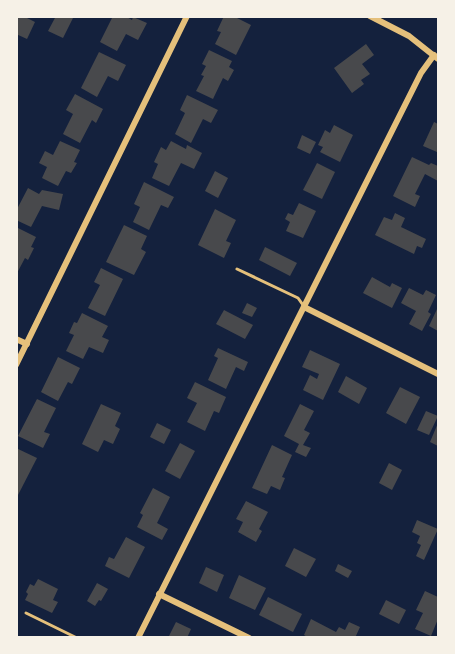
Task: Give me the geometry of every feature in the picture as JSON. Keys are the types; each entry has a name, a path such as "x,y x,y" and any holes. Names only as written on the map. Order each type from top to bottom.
{"street":[{"path":"16,365 187,16"},
{"path":"138,638 421,73 436,57 409,36 370,16"},
{"path":"304,307 438,374"},
{"path":"16,339 27,344"},
{"path":"159,594 249,638"}],"lane":[{"path":"237,269 297,298 304,307"},
{"path":"26,613 77,638"}],"building":[{"path":"16,16 23,16 35,22 27,39 16,34"},
{"path":"56,16 74,16 63,38 48,31"},
{"path":"113,16 125,16 132,20 133,17 147,23 138,40 126,34 117,51 100,42"},
{"path":"224,16 233,16 251,25 236,55 215,44 221,32 217,31"},
{"path":"366,44 374,55 362,64 370,74 361,80 364,84 352,93 334,68"},
{"path":"209,50 232,61 229,67 234,70 228,81 223,78 213,99 196,91 204,76 201,75 206,66 202,64"},
{"path":"99,52 126,65 118,81 108,76 97,97 81,88"},
{"path":"75,94 103,109 96,123 92,120 80,143 63,134 73,114 66,110"},
{"path":"187,95 218,110 211,123 203,119 191,143 175,134 185,113 180,110"},
{"path":"434,122 438,124 437,152 423,146"},
{"path":"334,125 353,135 340,162 320,152 323,147 318,145 325,130 330,133"},
{"path":"302,135 316,142 310,154 297,148"},
{"path":"60,141 80,150 74,162 77,163 71,173 66,171 58,186 42,178 47,167 39,163 45,151 53,155"},
{"path":"171,141 186,149 187,145 202,153 194,169 181,163 169,186 152,178 158,164 154,162 161,147 166,150"},
{"path":"412,157 429,165 431,163 438,166 438,181 425,174 415,194 420,196 415,207 393,196"},
{"path":"317,163 335,172 322,199 303,190"},
{"path":"215,171 228,178 218,198 205,191"},
{"path":"144,182 174,197 168,208 161,205 149,230 133,222 140,207 134,204"},
{"path":"28,188 39,194 42,190 63,194 59,210 42,206 31,227 16,220 16,211"},
{"path":"299,203 316,211 303,238 286,231 290,222 285,219 288,213 293,215"},
{"path":"215,209 236,220 226,241 231,243 224,258 198,245"},
{"path":"395,213 405,218 401,227 426,239 422,248 417,246 414,254 375,235 384,217 392,220"},
{"path":"124,225 147,236 141,249 146,252 134,275 106,262"},
{"path":"16,227 36,237 28,260 25,258 16,275"},
{"path":"265,247 297,263 290,276 259,260"},
{"path":"101,268 123,279 105,316 88,308 100,285 94,282"},
{"path":"372,277 390,287 392,283 402,288 392,308 363,293"},
{"path":"409,288 423,295 426,290 436,295 428,312 431,314 422,331 409,324 416,311 401,303"},
{"path":"247,303 257,308 252,317 242,313"},
{"path":"438,307 438,331 429,326"},
{"path":"224,310 253,325 245,339 216,324"},
{"path":"82,313 108,326 102,337 109,340 103,353 89,347 83,359 66,351 74,335 69,333 74,322 77,323"},
{"path":"218,348 248,362 244,371 236,367 226,389 208,380 218,358 214,356"},
{"path":"310,350 340,364 323,400 303,390 310,375 317,379 319,374 302,367"},
{"path":"58,357 80,368 72,384 68,382 58,401 41,392"},
{"path":"346,376 367,388 359,404 338,392"},
{"path":"195,382 226,397 219,413 214,411 205,431 187,422 197,403 187,398"},
{"path":"400,387 420,397 406,424 386,413"},
{"path":"37,399 56,408 44,432 50,434 43,448 18,436"},
{"path":"101,404 121,413 115,426 120,429 113,444 104,440 98,452 82,444"},
{"path":"300,404 314,411 304,430 310,433 303,445 311,448 306,457 295,452 299,444 284,436"},
{"path":"426,411 438,416 429,435 417,430"},
{"path":"157,423 171,430 164,444 150,437"},
{"path":"438,423 438,446 430,442"},
{"path":"180,443 195,451 180,479 165,471"},
{"path":"272,445 292,455 282,477 285,478 280,490 271,486 267,494 252,488"},
{"path":"16,448 37,458 18,495 16,495"},
{"path":"389,463 402,470 392,490 379,483"},
{"path":"153,488 170,497 157,523 168,529 162,540 137,527 143,515 140,513"},
{"path":"246,501 268,512 259,529 262,531 256,542 238,532 243,522 236,519"},
{"path":"417,520 438,529 424,560 416,556 421,545 417,543 420,536 412,532"},
{"path":"126,537 145,547 129,578 105,566 109,557 114,559"},
{"path":"294,548 316,559 306,577 285,566"},
{"path":"338,564 352,571 348,578 335,571"},
{"path":"206,567 224,575 217,592 199,583"},
{"path":"239,575 266,588 255,610 229,598"},
{"path":"38,579 58,589 53,600 58,602 52,613 25,600 30,584 34,586"},
{"path":"97,583 108,589 95,606 87,601"},
{"path":"425,591 438,597 438,619 431,636 415,629 423,613 416,610"},
{"path":"268,597 302,614 293,632 259,615"},
{"path":"386,600 406,610 399,624 379,614"},
{"path":"311,619 336,632 339,627 345,630 349,622 360,627 355,638 309,638 304,635"},
{"path":"176,622 191,629 187,638 168,638"}]}
